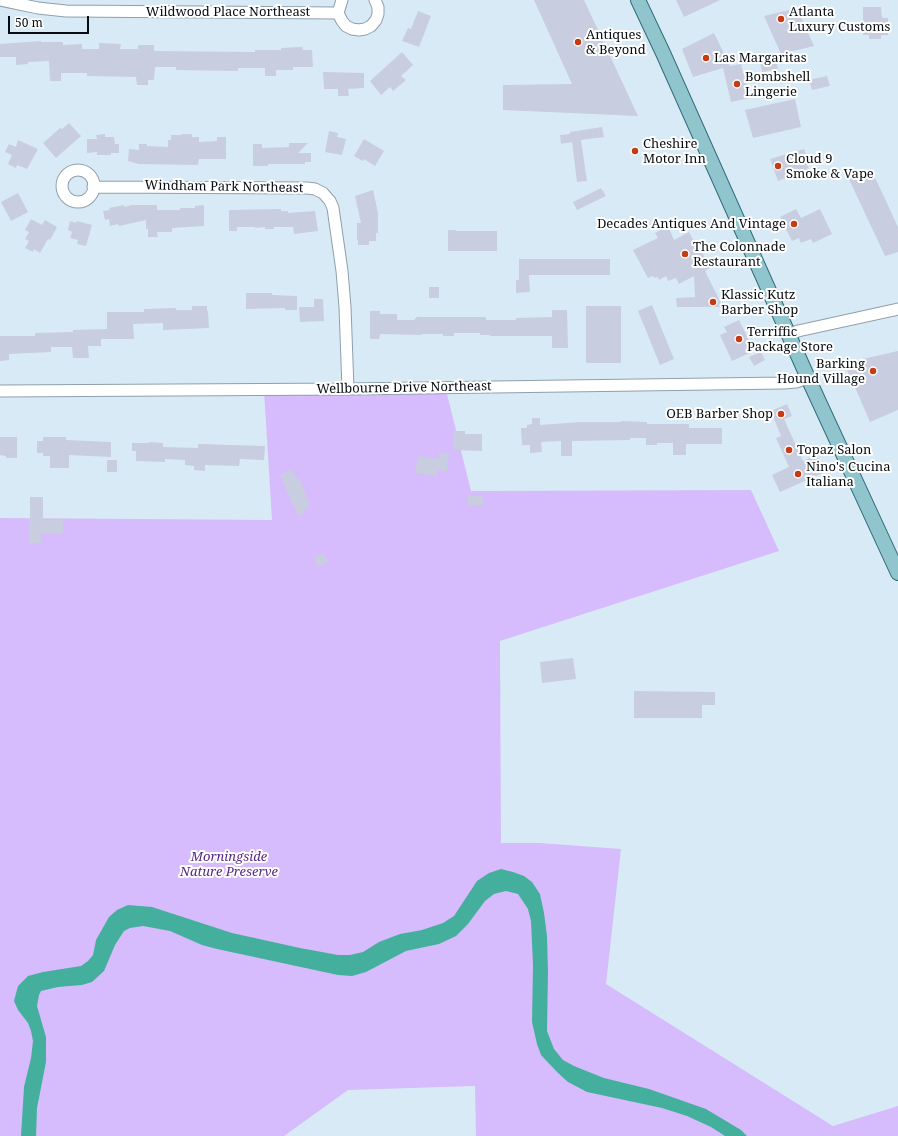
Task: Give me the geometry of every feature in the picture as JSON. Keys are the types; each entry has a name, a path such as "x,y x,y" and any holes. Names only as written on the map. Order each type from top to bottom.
{"main road":[{"path":"638,0 788,334 898,573"}],"street":[{"name":"Wildwood Place Northeast","path":"0,0 38,8 66,11 338,12"},
{"path":"342,0 338,12 346,26 359,30 371,26 376,20 378,7 375,0"},
{"name":"Windham Park Northeast","path":"93,187 308,188 315,189 323,193 330,201 333,208 342,271 348,389"},
{"path":"788,334 898,309"},
{"name":"Wellbourne Drive Northeast","path":"0,391 348,389 784,383 796,382 808,378"}],"green space":[{"name":"Morningside Nature Preserve","path":"446,390 471,491 751,490 779,551 500,641 501,843 540,843 621,849 606,984 833,1126 898,1106 898,1136 476,1136 475,1086 348,1090 284,1136 0,1136 0,518 272,520 264,391"}],"shaded area":[{"path":"501,869 524,876 532,882 540,894 547,936 547,1031 554,1049 563,1060 604,1078 649,1089 706,1109 741,1130 747,1136 725,1136 711,1127 687,1116 662,1108 587,1092 568,1082 558,1073 541,1055 532,1022 533,965 531,921 528,909 518,894 506,891 494,894 485,901 468,924 456,936 439,944 406,951 366,972 352,976 338,975 217,949 202,945 170,931 143,926 130,928 124,931 115,945 104,971 92,982 82,985 58,987 41,991 37,1006 46,1037 46,1062 37,1108 36,1136 21,1136 24,1087 31,1058 33,1041 28,1023 18,1010 14,1001 18,986 28,976 81,966 88,961 93,955 96,940 109,917 117,910 128,905 152,907 232,933 300,948 338,955 350,955 363,952 379,942 400,934 422,930 443,923 454,916 477,881 489,873"}],"building":[{"name":"Antiques & Beyond","path":"534,0 584,0 638,116 503,110 503,85 572,84"},
{"path":"676,0 720,0 684,17"},
{"path":"863,7 881,7 882,18 888,18 888,35 881,35 881,39 869,39 869,35 863,35"},
{"path":"797,8 814,46 781,54 764,16"},
{"path":"418,11 431,16 419,47 402,41 408,28 411,29"},
{"name":"Las Margaritas","path":"714,33 730,66 741,64 750,98 731,102 723,68 693,77 682,49"},
{"path":"41,41 63,42 63,45 82,44 82,49 99,49 99,43 121,44 120,49 138,49 138,45 154,45 154,51 255,52 255,50 281,50 281,48 302,47 303,50 312,50 313,67 293,67 293,70 276,70 276,76 265,76 265,68 238,68 238,71 176,70 176,67 155,67 154,80 148,80 148,85 137,85 136,77 87,76 87,73 61,73 61,81 50,81 49,61 28,62 28,64 16,65 16,57 0,57 0,44"},
{"path":"402,52 413,65 401,76 406,80 393,91 390,87 381,95 370,81"},
{"path":"776,58 778,69 762,72 760,61"},
{"path":"323,72 364,73 364,88 348,89 349,96 338,96 338,89 324,89"},
{"path":"827,76 830,86 812,90 809,80"},
{"path":"795,99 801,127 753,138 745,110"},
{"path":"69,123 81,136 56,158 43,143 60,128 62,129"},
{"path":"602,127 604,137 581,140 587,181 577,182 572,142 561,144 560,135"},
{"path":"329,131 338,133 337,137 346,139 342,155 325,152"},
{"path":"105,134 105,137 114,137 115,144 119,144 119,153 111,153 111,155 97,155 97,152 87,153 87,139 97,139 96,135"},
{"path":"192,134 192,137 199,137 199,142 217,141 217,137 226,137 226,159 199,159 198,165 139,164 128,161 129,149 139,150 139,144 168,147 168,140 171,140 171,135"},
{"path":"364,139 384,151 375,166 364,159 363,161 354,156"},
{"path":"18,140 38,149 27,169 17,165 16,168 8,164 12,155 5,152 9,144 16,147"},
{"path":"289,143 308,143 298,153 311,153 311,162 305,162 305,164 268,164 268,166 253,166 253,144 262,144 262,148 289,147"},
{"path":"804,149 807,157 804,158 809,169 778,181 770,159"},
{"path":"871,169 898,227 898,252 885,256 848,177"},
{"path":"601,188 606,196 577,210 573,202"},
{"path":"373,190 378,213 378,233 376,233 376,241 369,241 369,245 358,245 357,223 361,223 355,196"},
{"path":"18,193 28,212 11,221 1,202"},
{"path":"124,205 124,207 132,205 157,205 157,210 180,210 180,208 195,208 195,206 204,205 204,226 172,228 172,232 157,232 158,237 148,237 146,220 119,226 118,224 110,226 109,219 105,220 103,211 110,210 109,208"},
{"path":"281,209 281,211 288,211 288,213 315,211 318,231 294,234 293,227 274,227 274,229 265,229 265,227 237,227 237,231 229,231 229,210"},
{"path":"796,209 801,218 820,209 832,234 813,243 811,239 801,243 799,238 792,241 780,217"},
{"path":"31,219 42,225 45,220 57,227 50,240 48,239 40,253 34,249 33,252 25,248 29,241 25,239 29,232 25,230"},
{"path":"70,221 76,223 77,221 92,225 86,246 77,244 78,240 70,238 72,232 68,230"},
{"path":"668,226 674,240 689,232 699,251 701,250 710,268 705,271 723,307 677,307 676,298 695,297 694,276 679,284 676,278 668,281 666,276 659,280 658,277 655,278 653,276 648,278 633,250 658,238 655,233"},
{"path":"448,230 497,231 497,251 448,251"},
{"path":"519,259 610,259 610,275 529,275 530,292 516,293 516,280 519,280"},
{"path":"429,287 439,287 439,298 429,298"},
{"path":"246,293 272,293 272,295 297,296 297,310 285,310 285,308 246,309"},
{"path":"314,299 323,299 324,321 300,322 299,307 314,307"},
{"path":"652,305 674,359 660,365 638,311"},
{"path":"192,306 207,306 209,328 163,330 163,323 133,324 134,339 101,339 101,346 88,346 89,358 73,358 72,347 51,347 51,352 9,354 9,360 0,361 0,336 35,336 35,333 107,329 107,312 144,312 144,309 176,308 176,310 192,310"},
{"path":"586,306 621,306 621,363 586,363"},
{"path":"552,310 567,310 568,348 552,348 552,336 490,336 480,335 480,333 454,333 454,336 443,336 443,334 380,334 379,339 370,339 370,311 380,311 380,314 397,314 397,320 414,320 417,317 486,317 486,320 516,320 516,318 552,317"},
{"path":"739,320 754,351 732,361 720,335 727,332 724,327"},
{"path":"898,351 898,410 870,422 854,385 852,385 845,363"},
{"path":"761,352 765,360 754,366 749,357"},
{"path":"787,404 792,416 784,419 803,461 817,455 825,472 780,492 772,475 789,467 776,438 781,436 771,411"},
{"path":"532,418 540,418 540,425 621,421 647,422 647,424 689,424 689,428 722,428 722,444 686,444 686,455 673,455 673,443 646,445 646,438 630,438 630,440 572,441 572,456 561,456 561,441 541,442 542,452 530,453 530,445 522,445 521,428 527,428 527,425 532,424"},
{"path":"453,431 465,431 465,434 482,434 482,451 453,450"},
{"path":"0,437 17,437 17,458 6,458 6,456 0,455"},
{"path":"43,437 66,437 66,440 111,442 111,457 69,455 69,468 50,468 50,456 43,456 43,453 37,453 37,441 43,441"},
{"path":"132,443 163,443 163,447 198,448 198,444 265,446 264,460 240,459 239,466 205,465 205,471 194,470 194,466 185,465 185,460 165,459 165,462 136,461 136,451 132,451"},
{"path":"439,452 449,454 447,471 438,470 437,476 415,473 418,456 438,459"},
{"path":"107,460 117,460 117,472 107,472"},
{"path":"292,469 296,479 299,477 310,506 304,509 306,512 298,516 280,475"},
{"path":"482,495 483,505 468,506 468,496"},
{"path":"30,497 43,497 43,520 63,520 63,533 41,533 41,543 29,543"},
{"path":"323,553 328,562 318,567 314,558"},
{"path":"573,658 576,679 542,683 540,662"},
{"path":"634,691 715,692 715,705 702,705 702,718 634,718"}],"place":[{"name":"Atlanta Luxury Customs","path":"781,19"},
{"name":"Antiques & Beyond","path":"578,42"},
{"name":"Las Margaritas","path":"706,58"},
{"name":"Bombshell Lingerie","path":"737,84"},
{"name":"Cheshire Motor Inn","path":"635,151"},
{"name":"Cloud 9 Smoke & Vape","path":"778,166"},
{"name":"Decades Antiques And Vintage","path":"794,224"},
{"name":"The Colonnade Restaurant","path":"685,254"},
{"name":"Klassic Kutz Barber Shop","path":"713,302"},
{"name":"Terriffic Package Store","path":"739,339"},
{"name":"Barking Hound Village","path":"873,371"},
{"name":"OEB Barber Shop","path":"781,414"},
{"name":"Topaz Salon","path":"789,450"},
{"name":"Nino's Cucina Italiana","path":"798,474"}]}
